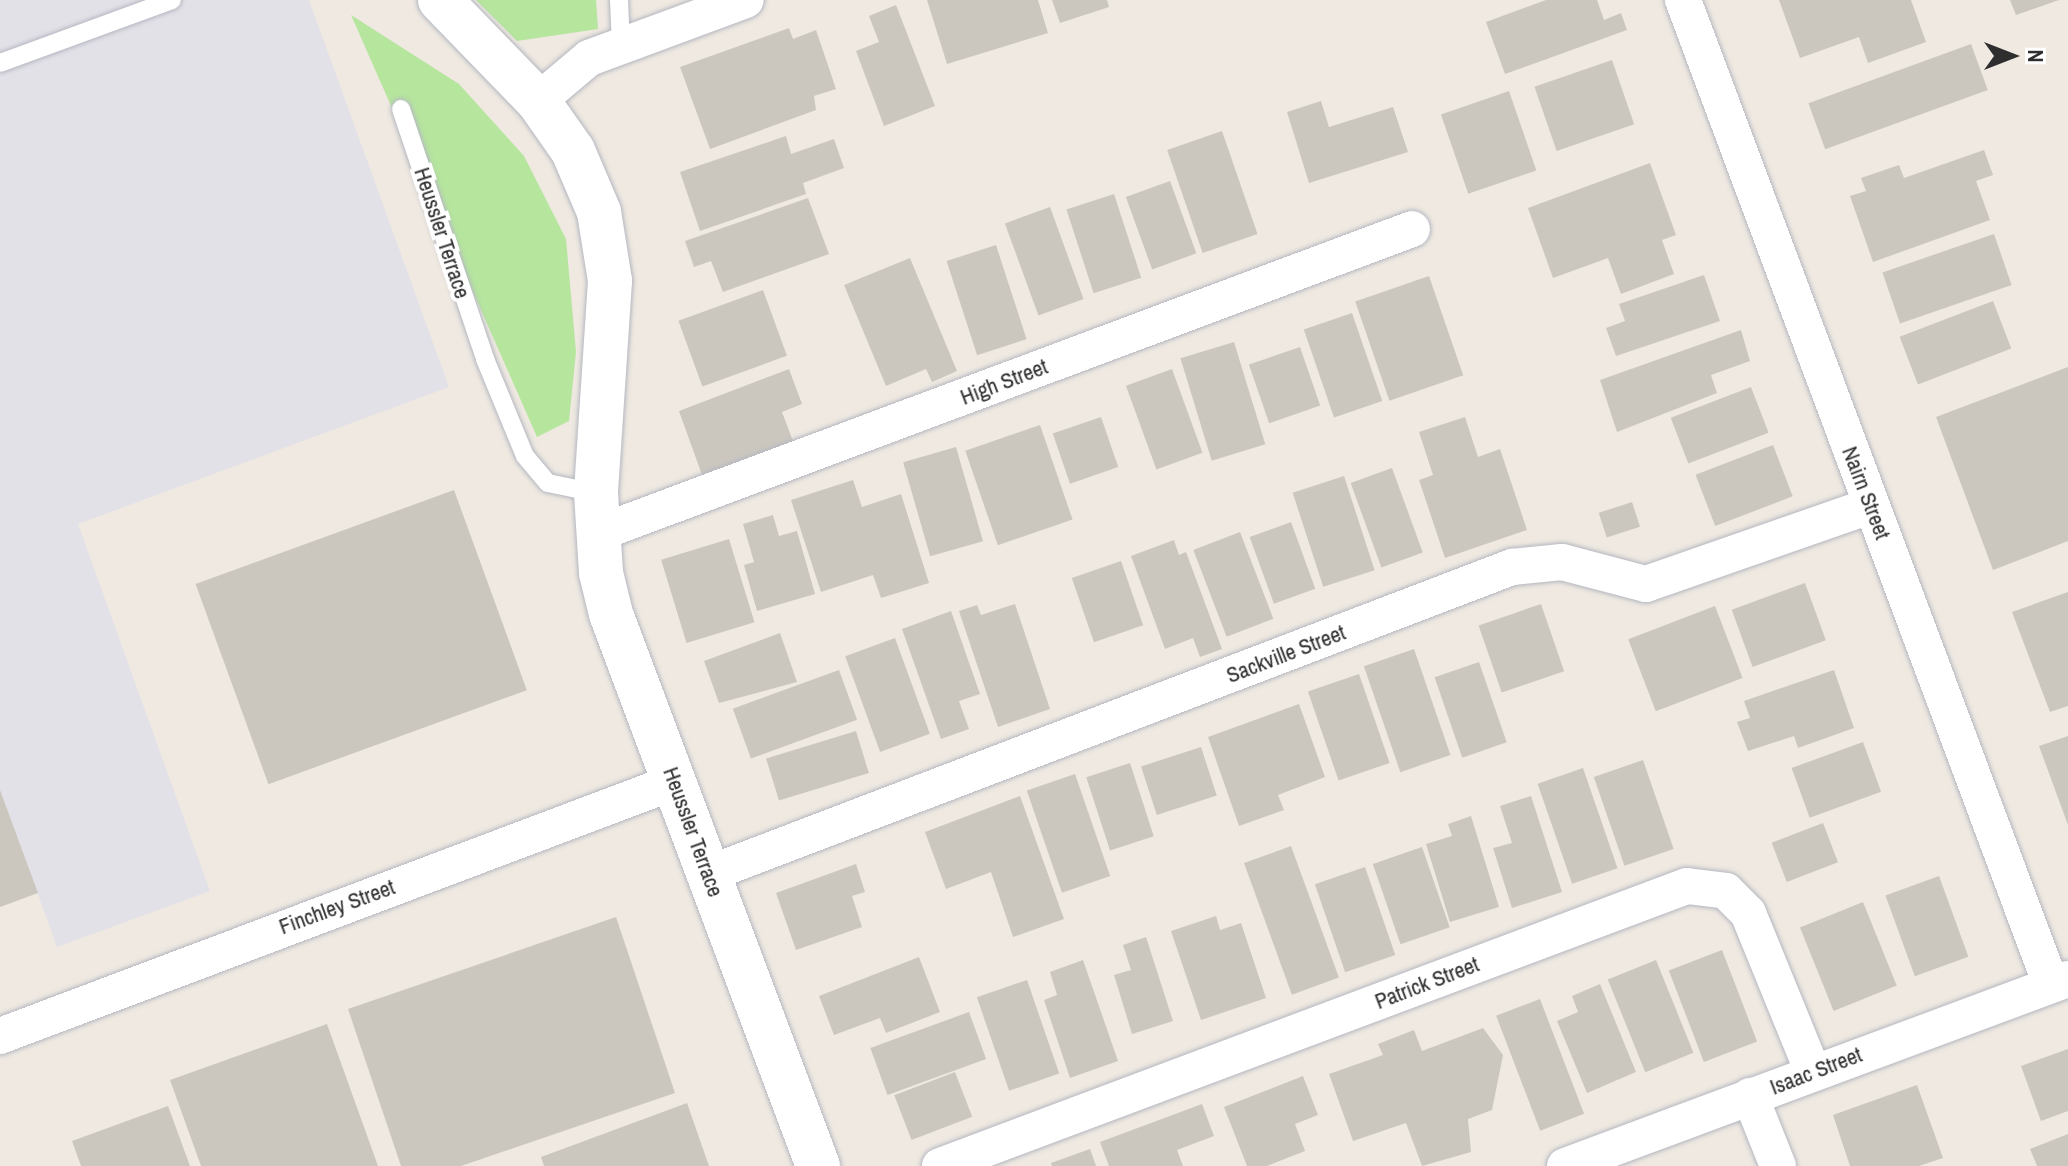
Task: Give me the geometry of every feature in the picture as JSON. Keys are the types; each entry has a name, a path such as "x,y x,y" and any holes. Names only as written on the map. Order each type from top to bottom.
{"street":[{"name":"Heussler Terrace","path":"440,0 538,101 588,180 608,246 596,513 611,614 818,1166"},
{"path":"538,101 576,66 746,0"},
{"name":"Nairn Street","path":"1683,0 1870,506 2060,982"},
{"name":"High Street","path":"596,513 1412,229"},
{"name":"Sackville Street","path":"708,874 1512,567 1562,562 1646,584 1870,506"},
{"name":"Finchley Street","path":"0,1036 674,782"},
{"name":"Patrick Street","path":"940,1166 1687,886 1726,891 1748,913 1813,1072"},
{"name":"Isaac Street","path":"1565,1166 2060,982"},
{"path":"1750,1096 1778,1166"}],"lane":[{"path":"0,63 172,0"},
{"path":"619,0 621,46"},
{"name":"Heussler Terrace","path":"401,109 485,359 525,456 548,483 596,513"}],"shaded area":[{"path":"0,0 309,0 449,387 78,524 210,891 57,947 0,790"}],"green space":[{"path":"476,0 596,0 598,29 517,41"},
{"path":"351,15 459,84 524,156 566,239 576,352 569,421 537,437"}],"building":[{"path":"927,0 1038,0 1048,33 947,64"},
{"path":"1052,0 1107,0 1109,7 1060,23"},
{"path":"1546,0 1597,0 1604,20 1621,13 1627,30 1505,74 1486,22"},
{"path":"1779,0 1911,0 1926,42 1868,63 1859,37 1800,58"},
{"path":"2010,0 2059,0 2016,15"},
{"path":"896,5 935,106 884,126 856,51 879,42 869,16"},
{"path":"789,28 793,39 816,30 836,89 814,96 816,110 710,149 680,67"},
{"path":"1971,44 1988,90 1825,149 1808,103"},
{"path":"1612,60 1634,124 1557,151 1534,87"},
{"path":"1509,91 1536,170 1468,194 1441,114"},
{"path":"1321,101 1329,127 1393,107 1408,152 1309,183 1287,112"},
{"path":"1222,131 1257,234 1203,253 1167,150"},
{"path":"786,136 791,154 834,139 844,168 803,183 806,194 700,231 680,172"},
{"path":"1984,150 1993,175 1976,181 1990,220 1873,262 1850,196 1866,191 1861,178 1899,165 1904,178"},
{"path":"1650,163 1676,235 1662,240 1674,274 1621,294 1608,258 1553,278 1528,208"},
{"path":"1170,181 1196,253 1152,269 1126,197"},
{"path":"1114,194 1141,278 1094,293 1066,209"},
{"path":"808,198 829,254 723,292 711,261 694,267 685,241"},
{"path":"1050,207 1084,299 1038,316 1005,223"},
{"path":"1994,234 2012,285 1900,323 1882,272"},
{"path":"996,245 1027,339 977,355 947,261"},
{"path":"910,258 957,371 932,382 926,369 886,386 844,285"},
{"path":"1704,275 1720,321 1616,356 1606,328 1625,321 1619,304"},
{"path":"1429,276 1463,375 1389,401 1355,301"},
{"path":"763,290 787,356 702,387 678,321"},
{"path":"1993,301 2011,349 1918,384 1900,337"},
{"path":"1352,313 1382,401 1334,418 1304,330"},
{"path":"1741,330 1750,361 1711,375 1717,393 1617,432 1600,380"},
{"path":"1234,342 1265,444 1212,461 1180,358"},
{"path":"1300,347 1320,406 1269,423 1249,365"},
{"path":"2068,367 2068,541 1993,570 1936,417"},
{"path":"789,369 802,404 782,412 793,441 702,475 679,411"},
{"path":"1172,369 1202,453 1156,469 1126,386"},
{"path":"1751,387 1769,433 1688,464 1671,418"},
{"path":"1101,417 1118,467 1070,484 1053,434"},
{"path":"1465,417 1478,457 1500,449 1527,530 1445,558 1419,480 1433,475 1419,432"},
{"path":"1040,425 1073,520 998,545 965,451"},
{"path":"1773,445 1793,496 1715,526 1696,475"},
{"path":"956,447 983,541 930,556 903,462"},
{"path":"1392,468 1423,553 1381,568 1351,483"},
{"path":"1344,476 1375,570 1323,587 1293,493"},
{"path":"853,480 862,507 901,494 929,583 881,598 873,575 821,592 791,500"},
{"path":"454,490 527,690 268,784 196,584"},
{"path":"1632,502 1640,527 1607,538 1599,513"},
{"path":"773,515 779,536 797,531 815,594 757,611 744,565 754,562 743,524"},
{"path":"1291,522 1315,589 1274,604 1250,537"},
{"path":"1240,532 1273,619 1227,637 1193,550"},
{"path":"729,539 754,622 687,643 661,560"},
{"path":"1174,540 1179,555 1186,552 1222,649 1200,657 1193,638 1165,649 1131,556"},
{"path":"1121,561 1143,625 1094,642 1072,578"},
{"path":"1805,583 1826,640 1753,667 1732,610"},
{"path":"2068,592 2068,706 2050,712 2012,612"},
{"path":"1015,604 1050,709 998,727 959,611 977,605 981,615"},
{"path":"1541,604 1564,671 1502,693 1479,625"},
{"path":"1715,606 1743,678 1656,711 1628,639"},
{"path":"951,611 980,694 959,701 969,729 941,739 902,629"},
{"path":"780,633 797,682 719,703 704,661"},
{"path":"895,638 930,734 880,752 845,656"},
{"path":"1414,649 1450,755 1400,772 1364,666"},
{"path":"1479,662 1507,742 1462,758 1435,677"},
{"path":"839,670 857,720 751,758 733,709"},
{"path":"1834,670 1854,728 1798,748 1794,736 1748,751 1737,722 1750,718 1744,701"},
{"path":"1359,674 1390,763 1339,780 1308,692"},
{"path":"1299,704 1325,777 1278,795 1284,810 1239,826 1208,737"},
{"path":"856,731 869,773 779,801 766,758"},
{"path":"2068,736 2068,825 2039,746"},
{"path":"1863,742 1881,792 1810,818 1792,768"},
{"path":"1201,747 1217,796 1157,815 1141,766"},
{"path":"1643,760 1674,849 1624,866 1594,777"},
{"path":"1130,763 1154,836 1110,850 1086,777"},
{"path":"1583,768 1618,868 1572,884 1538,784"},
{"path":"1075,774 1110,876 1062,893 1027,791"},
{"path":"0,790 38,893 0,907"},
{"path":"1020,796 1064,919 1013,937 991,872 946,889 925,832"},
{"path":"1531,796 1562,892 1512,908 1493,848 1512,843 1500,806"},
{"path":"1471,816 1499,907 1450,922 1426,844 1452,836 1448,824"},
{"path":"1823,823 1838,862 1787,882 1772,843"},
{"path":"1291,846 1339,978 1292,995 1244,863"},
{"path":"1422,847 1450,927 1401,944 1373,864"},
{"path":"856,864 865,892 852,896 862,927 796,950 776,893"},
{"path":"1365,867 1395,955 1345,972 1315,884"},
{"path":"1939,876 1968,957 1915,976 1885,895"},
{"path":"1863,902 1897,985 1834,1011 1800,927"},
{"path":"1216,916 1220,930 1241,923 1266,998 1201,1020 1171,931"},
{"path":"616,917 675,1093 461,1166 401,1166 348,1009"},
{"path":"1146,937 1173,1021 1132,1034 1114,975 1131,970 1123,945"},
{"path":"1722,950 1757,1041 1704,1062 1669,970"},
{"path":"919,957 940,1012 886,1033 880,1018 834,1035 819,996"},
{"path":"1083,960 1118,1061 1070,1078 1044,1000 1057,995 1050,972"},
{"path":"1656,960 1693,1053 1645,1072 1608,979"},
{"path":"1027,980 1059,1074 1009,1091 977,997"},
{"path":"1600,984 1636,1072 1587,1093 1557,1021 1578,1012 1572,996"},
{"path":"1540,999 1584,1114 1540,1131 1496,1016"},
{"path":"969,1012 986,1059 887,1095 870,1048"},
{"path":"327,1024 378,1166 201,1166 170,1080"},
{"path":"1483,1028 1503,1055 1492,1110 1468,1119 1471,1152 1422,1166 1406,1123 1353,1141 1329,1074 1383,1055 1378,1044 1414,1030 1422,1051"},
{"path":"2068,1049 2068,1111 2041,1121 2021,1066"},
{"path":"955,1072 972,1117 912,1140 894,1095"},
{"path":"1303,1076 1318,1115 1295,1124 1305,1151 1267,1166 1247,1166 1224,1107"},
{"path":"1917,1085 1943,1158 1919,1166 1850,1166 1833,1115"},
{"path":"687,1103 709,1166 544,1166 541,1157"},
{"path":"1202,1104 1214,1136 1177,1150 1183,1166 1109,1166 1100,1142"},
{"path":"168,1106 190,1166 81,1166 72,1141"},
{"path":"2068,1134 2068,1166 2037,1166 2030,1149"},
{"path":"1090,1149 1096,1166 1052,1166 1051,1163"}]}
